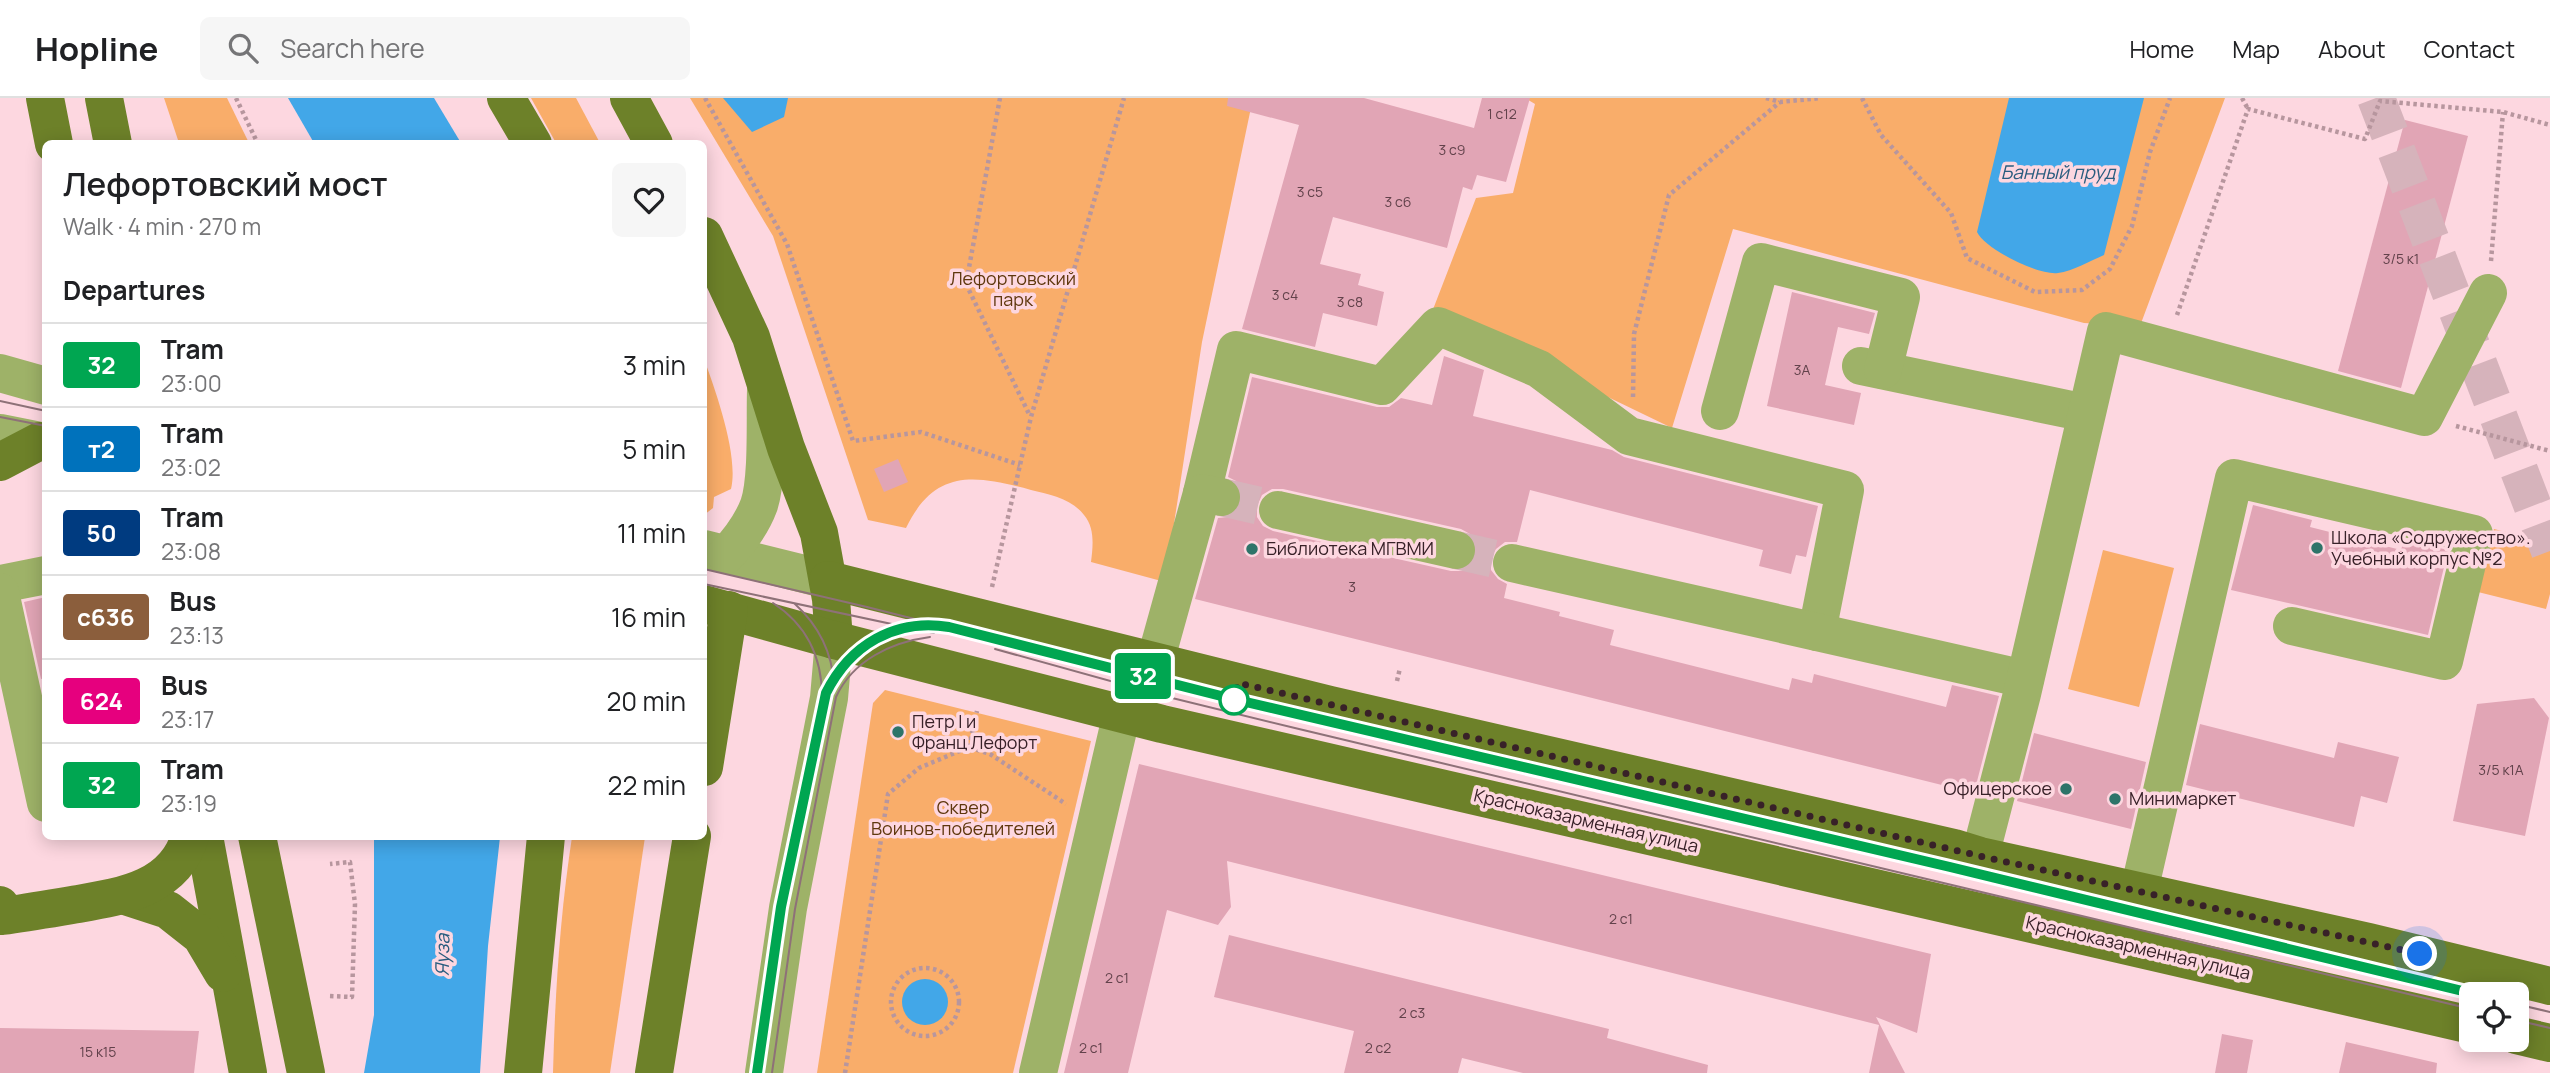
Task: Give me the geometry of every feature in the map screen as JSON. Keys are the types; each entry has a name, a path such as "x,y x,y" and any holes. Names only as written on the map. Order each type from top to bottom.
{"main road":[{"path":"45,98 53,140"},
{"path":"104,98 113,140"},
{"path":"506,98 531,140"},
{"path":"629,98 652,140"},
{"path":"707,242 751,337 800,488 818,533 831,599 834,640"},
{"path":"0,462 42,441"},
{"path":"828,580 1330,705 1980,856 2369,942 2550,986"},
{"path":"707,727 716,607"},
{"name":"Красноказарменная улица","path":"716,607 834,640 1122,713 2459,1022"},
{"path":"1,913 125,896 162,878 185,854 189,840"},
{"path":"205,840 248,1073"},
{"path":"258,840 306,1073"},
{"path":"523,1073 546,840"},
{"path":"654,1073 691,840"},
{"path":"125,896 168,910 201,936 232,990"},
{"path":"2529,1038 2550,1043"}],"street":[{"path":"1720,411 1760,262 1900,297 1872,368 2086,413"},
{"path":"1980,856 2025,678 2106,331 2424,417 2488,293"},
{"path":"1155,662 1211,495 1236,350 1382,386 1438,326 1539,369 1629,436 1845,490 1817,632"},
{"path":"0,373 42,385"},
{"path":"715,552 743,537 759,504 763,484 766,388"},
{"path":"0,433 42,441"},
{"path":"2139,891 2234,478 2474,534 2444,661 2292,626"},
{"path":"1278,510 1455,550"},
{"path":"715,552 828,580"},
{"path":"1512,563 2025,678"},
{"path":"0,584 42,576"},
{"path":"0,592 42,785"},
{"path":"764,1073 788,908 829,698 834,640"},
{"path":"1038,1073 1122,713"}],"path":[{"path":"236,98 256,140"},
{"path":"705,98 787,244 853,441 921,432 1020,465"},
{"path":"1000,98 966,284 1031,417"},
{"path":"983,618 1031,417 1124,98"},
{"path":"1766,98 1780,102 1821,98"},
{"path":"1862,98 1881,135 1951,213 1967,258 2035,292 2082,290 2110,269 2132,226 2150,152 2170,98"},
{"path":"2242,98 2248,108 2365,139 2380,101 2503,112 2550,125"},
{"path":"1629,436 1633,409 1634,334 1669,195 1780,102"},
{"path":"2166,347 2248,108"},
{"path":"2488,293 2503,112"},
{"path":"2424,417 2550,451"},
{"path":"1397,681 1400,668"},
{"path":"969,747 976,716"},
{"path":"845,1073 888,794 919,768 969,747 990,754 1057,799 1097,821"},
{"path":"330,864 351,862 355,904 352,997 330,996"},
{"path":"930,969 940,972 956,987 958,1008 955,1018 939,1033 918,1036 900,1025 891,1006 892,995 902,977 910,972 930,969"}],"green space":[{"path":"164,98 227,98 248,140 178,140"},
{"path":"531,98 576,98 598,140 554,140"},
{"name":"Лефортовский парк","path":"690,98 1253,98 1202,342 1165,582 1091,562 1092,531 1088,520 1073,505 1045,493 992,481 958,481 944,486 930,495 917,509 906,528 868,520 773,236"},
{"path":"1525,98 2225,98 2140,326 2084,323 1733,229 1672,428 1432,312 1476,198 1513,193 1535,104"},
{"path":"707,368 725,424 733,475 731,489 714,497 713,508 707,513"},
{"path":"2494,529 2550,543 2550,594 2546,609 2478,592"},
{"path":"2103,550 2174,568 2139,707 2068,689"},
{"name":"Сквер Воинов-победителей","path":"885,690 1091,741 1013,1073 817,1073 873,703"},
{"path":"572,840 645,840 610,1073 553,1073 564,896"}],"water":[{"path":"288,98 434,98 459,140 312,140"},
{"path":"723,98 788,98 784,117 752,132"},
{"name":"Банный пруд","path":"2009,98 2144,98 2104,255 2070,270 2049,273 2013,260 1990,246 1977,232"},
{"name":"Яуза","path":"374,840 500,840 488,946 480,1073 364,1073 374,1015"},
{"path":"925,979 941,986 948,1002 941,1018 925,1025 909,1018 902,1002 909,986"}],"building":[{"path":"1228,98 1364,98 1474,128 1482,98 1530,98 1506,182 1477,175 1472,190 1463,187 1447,248 1333,217 1320,264 1361,274 1358,285 1384,292 1377,326 1323,313 1315,347 1242,329 1299,125 1227,106"},
{"path":"2405,120 2468,136 2401,388 2338,371"},
{"path":"1792,292 1875,313 1869,334 1838,327 1825,385 1861,393 1854,425 1767,406"},
{"path":"1444,356 1484,370 1473,416 1612,450 1624,457 1818,506 1806,557 1796,555 1791,574 1759,566 1763,550 1530,490 1517,542 1505,542 1496,549 1491,558 1491,570 1498,579 1507,584 1504,598 1560,612 1559,616 1614,630 1610,645 1789,690 1792,678 1812,683 1814,674 1946,707 1952,685 1999,696 1974,793 1195,599 1218,518 1237,512 1242,502 1242,490 1236,481 1228,477 1252,377 1377,407 1389,407 1401,398 1432,405","holes":["1272,489 1283,489 1461,529 1470,534 1477,543 1477,555 1472,564 1463,571 1451,571 1273,531 1263,526 1257,517 1257,506 1262,495"]},
{"path":"898,459 908,482 884,492 874,469"},
{"path":"2253,505 2312,520 2310,527 2401,550 2404,540 2448,550 2428,635 2231,590"},
{"path":"42,598 42,679 41,679 24,602"},
{"path":"2534,698 2549,718 2525,836 2453,821 2477,704"},
{"path":"2200,724 2334,758 2338,742 2399,757 2387,803 2361,796 2354,827 2186,785"},
{"path":"2034,733 2146,762 2131,829 2017,801"},
{"path":"1139,764 1931,954 1917,1033 1876,1017 1905,1073 1869,1073 1879,1025 1227,861 1231,907 1218,925 1167,910 1128,1073 1064,1073"},
{"path":"1229,935 1609,1029 1607,1038 1708,1065 1707,1073 1523,1073 1462,1058 1458,1073 1344,1073 1354,1031 1214,997"},
{"path":"0,1028 199,1031 194,1073 0,1073"},
{"path":"2222,1034 2253,1040 2247,1073 2215,1073"},
{"path":"2346,1042 2437,1063 2436,1073 2339,1073"}],"tunnel":[{"path":"2376,98 2550,551"},
{"path":"1221,497 1278,510"},
{"path":"1456,550 1512,563"}],"tram line":[{"path":"0,401 42,410"},
{"path":"0,417 42,425"},
{"path":"707,570 1233,699 2459,990"},
{"path":"707,585 934,633"},
{"path":"773,603 795,621 810,643 819,669 822,697"},
{"path":"795,604 811,621 822,640 830,661 834,684"},
{"name":"32","path":"757,1073 781,907 822,703 840,668 853,654 867,643 893,630 921,625 949,627 1233,699 1950,867 2459,990"},
{"path":"757,1073 781,907 822,703 835,677 852,655 874,639 901,628"},
{"path":"772,1073 795,909 836,697 853,673 875,655 902,643 930,637"},
{"path":"995,649 1168,697 1299,729 2459,1006"},
{"path":"2529,1007 2550,1012"},
{"path":"2529,1023 2550,1028"}],"place":[{"name":"Школа «Содружество». Учебный корпус №2","path":"2317,548"},
{"name":"Библиотека МГВМИ","path":"1252,549"},
{"name":"Петр I и Франц Лефорт","path":"898,732"},
{"name":"Офицерское","path":"2066,789"},
{"name":"Минимаркет","path":"2115,799"}],"route":[{"path":"1234,700 1238,683 1980,856 2420,954"}]}
